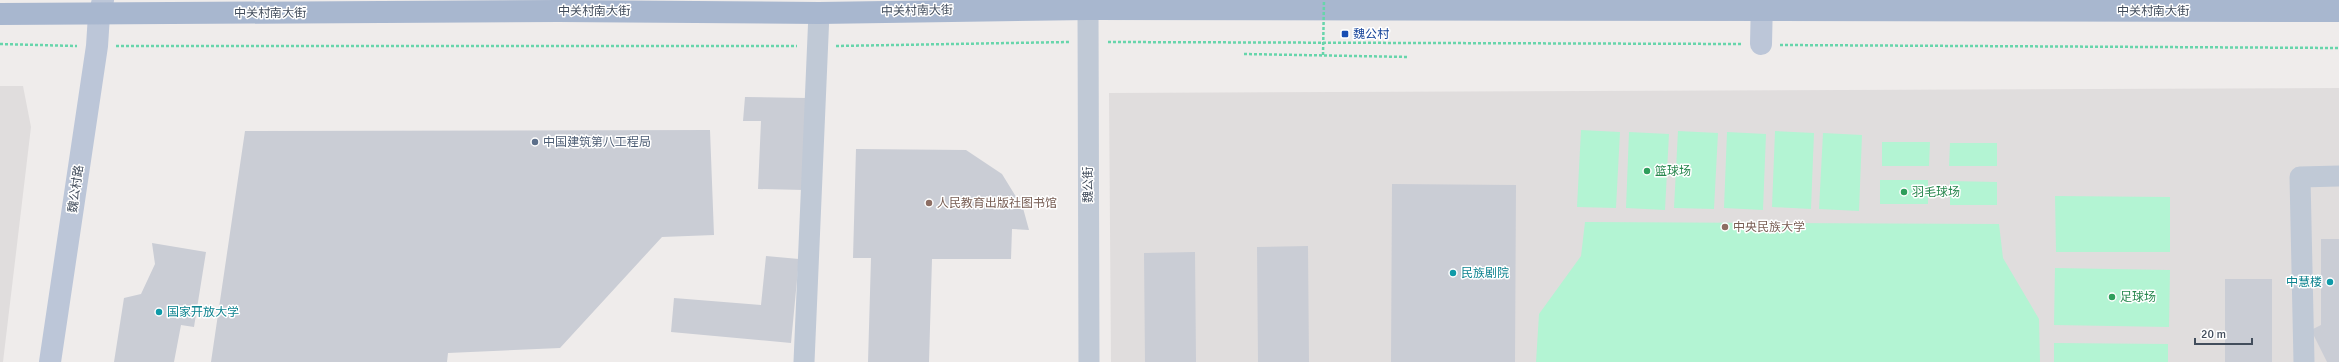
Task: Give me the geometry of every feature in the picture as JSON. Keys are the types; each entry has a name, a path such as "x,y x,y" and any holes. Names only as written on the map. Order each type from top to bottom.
{"main road":[{"name":"中关村南大街","path":"0,14 99,5 820,13 1088,9 1762,4 2339,11"}],"street":[{"path":"1761,44 1762,4"},
{"name":"魏公村路","path":"50,362 96,46 99,5"},
{"name":"魏公街","path":"1088,9 1089,362"},
{"path":"804,362 820,13"},
{"path":"2304,362 2300,177 2339,176"}],"path":[{"path":"1323,55 1324,0"},
{"path":"0,44 96,46 818,46 1088,42 1761,44 2339,48"},
{"path":"1244,54 1409,56"}],"shaded area":[{"path":"0,86 23,86 31,127 3,362 0,362"},
{"name":"中央民族大学","path":"2339,88 2339,362 1111,362 1109,93"}],"green space":[{"path":"1581,130 1620,132 1616,208 1577,207"},
{"name":"篮球场","path":"1678,131 1718,133 1714,209 1674,208"},
{"path":"1775,131 1814,133 1811,209 1772,207"},
{"name":"篮球场","path":"1629,132 1669,134 1665,210 1626,208"},
{"name":"篮球场","path":"1727,132 1766,134 1763,210 1724,208"},
{"path":"1823,133 1862,135 1859,211 1819,209"},
{"name":"羽毛球场","path":"1882,142 1930,142 1929,166 1882,166"},
{"name":"羽毛球场","path":"1950,143 1997,143 1997,166 1949,166"},
{"name":"羽毛球场","path":"1880,180 1928,180 1928,204 1880,204"},
{"name":"羽毛球场","path":"1950,181 1997,182 1997,205 1950,205"},
{"path":"2055,196 2170,197 2170,252 2056,252"},
{"path":"1585,222 1999,224 2003,258 2039,319 2040,362 1536,362 1539,314 1581,256"},
{"name":"足球场","path":"2055,268 2170,270 2169,327 2054,325"},
{"path":"2054,343 2168,344 2168,362 2054,362"}],"building":[{"path":"745,97 807,98 804,190 758,189 761,121 743,121"},
{"path":"710,130 714,235 662,237 560,348 448,353 447,362 211,362 245,131"},
{"path":"856,149 966,150 1002,174 1023,208 1029,230 1012,229 1011,259 932,259 929,362 868,362 871,258 853,258"},
{"name":"民族剧院","path":"1392,184 1516,185 1515,362 1391,362"},
{"name":"中慧楼","path":"2321,239 2339,239 2339,362 2327,362 2311,330 2321,325"},
{"name":"国家开放大学","path":"152,243 206,252 194,327 181,325 174,362 114,362 124,298 141,294 155,264"},
{"path":"1308,246 1309,362 1258,362 1257,247"},
{"path":"1195,252 1196,362 1145,362 1144,253"},
{"path":"766,256 799,259 791,343 671,332 674,298 761,305"},
{"path":"2225,279 2272,279 2272,362 2225,362"}],"place":[{"name":"魏公村","path":"1345,34"},
{"name":"中国建筑第八工程局","path":"535,142"},
{"name":"篮球场","path":"1647,171"},
{"name":"羽毛球场","path":"1904,192"},
{"name":"人民教育出版社图书馆","path":"929,203"},
{"name":"中央民族大学","path":"1725,227"},
{"name":"民族剧院","path":"1453,273"},
{"name":"中慧楼","path":"2330,282"},
{"name":"足球场","path":"2112,297"},
{"name":"国家开放大学","path":"159,312"}]}
